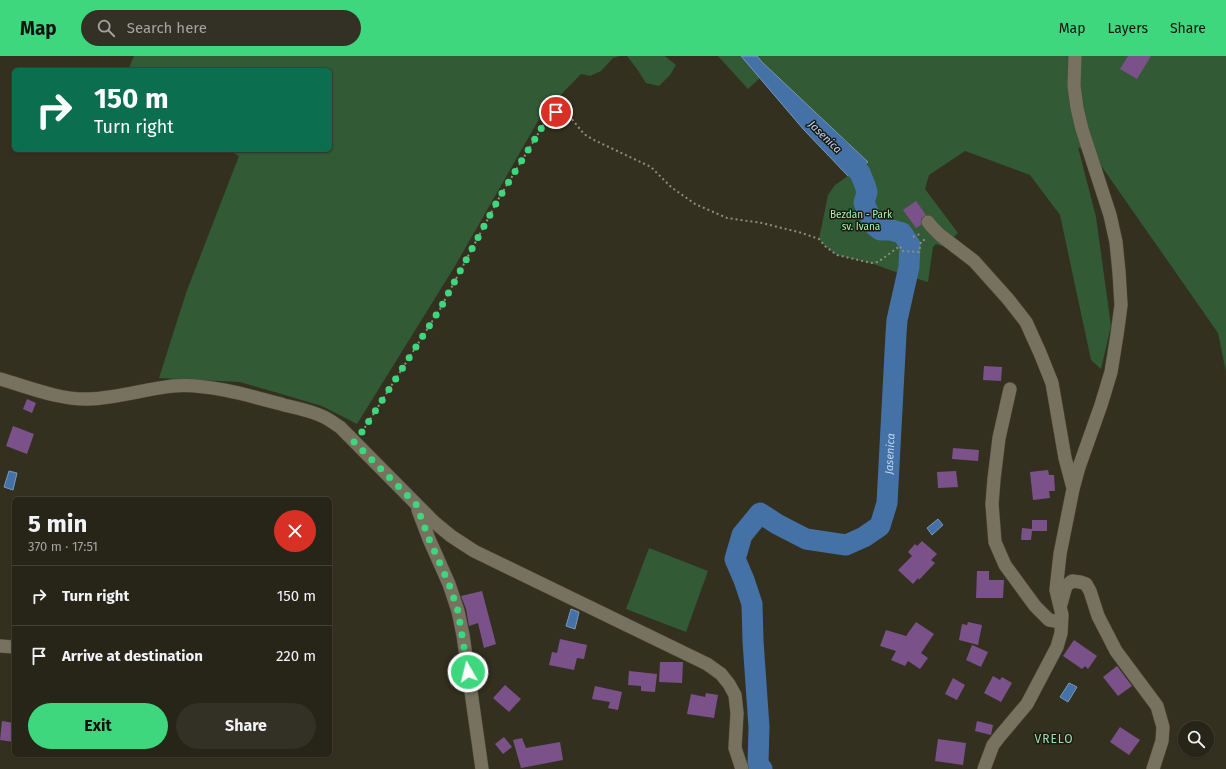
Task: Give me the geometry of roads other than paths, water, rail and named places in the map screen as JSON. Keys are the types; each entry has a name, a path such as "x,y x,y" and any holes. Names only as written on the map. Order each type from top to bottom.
{"street":[{"path":"984,769 993,745 1027,704 1057,647 1061,633 1062,615 1056,590 1059,562 1073,489 1111,372 1121,305 1116,242 1110,215 1082,129 1077,108 1074,86 1075,56"},
{"path":"928,222 940,235 974,261 1008,299 1026,322 1052,383 1065,458 1073,489"},
{"path":"0,379 69,398 89,399 105,398 167,387 201,386 255,397 307,411 326,418 340,427 434,522 451,536 474,551 707,664 721,674 735,695 737,712 735,748 742,769"},
{"path":"1010,389 998,445 994,479 992,504 995,542 1005,566 1035,606 1049,620 1061,622"},
{"path":"416,504 429,539 449,584 458,611 463,635 482,769"},
{"path":"1061,606 1066,586 1072,581 1086,584 1090,591 1098,616 1116,651 1156,706 1163,727 1162,741 1153,769"},
{"path":"0,646 12,647"}],"water":[{"path":"741,56 757,56 868,162 848,176 804,130"},
{"path":"9,471 17,473 13,490 4,487"},
{"path":"938,519 943,525 932,535 927,528"},
{"path":"571,609 579,612 575,629 566,626"},
{"path":"1069,683 1077,687 1068,702 1060,697"}],"waterway":[{"name":"Jasenica","path":"762,769 758,764 759,727 752,604 735,559 742,535 760,513 777,524 806,539 846,545 864,537 880,526 887,503 897,320 909,267 910,245 902,233 891,230 880,230 874,225 864,203 867,192 860,173 838,148"}],"district":[{"name":"VRELO","path":"1054,739"}],"park label":[{"name":"Bezdan - Park sv. Ivana","path":"861,220"}]}
